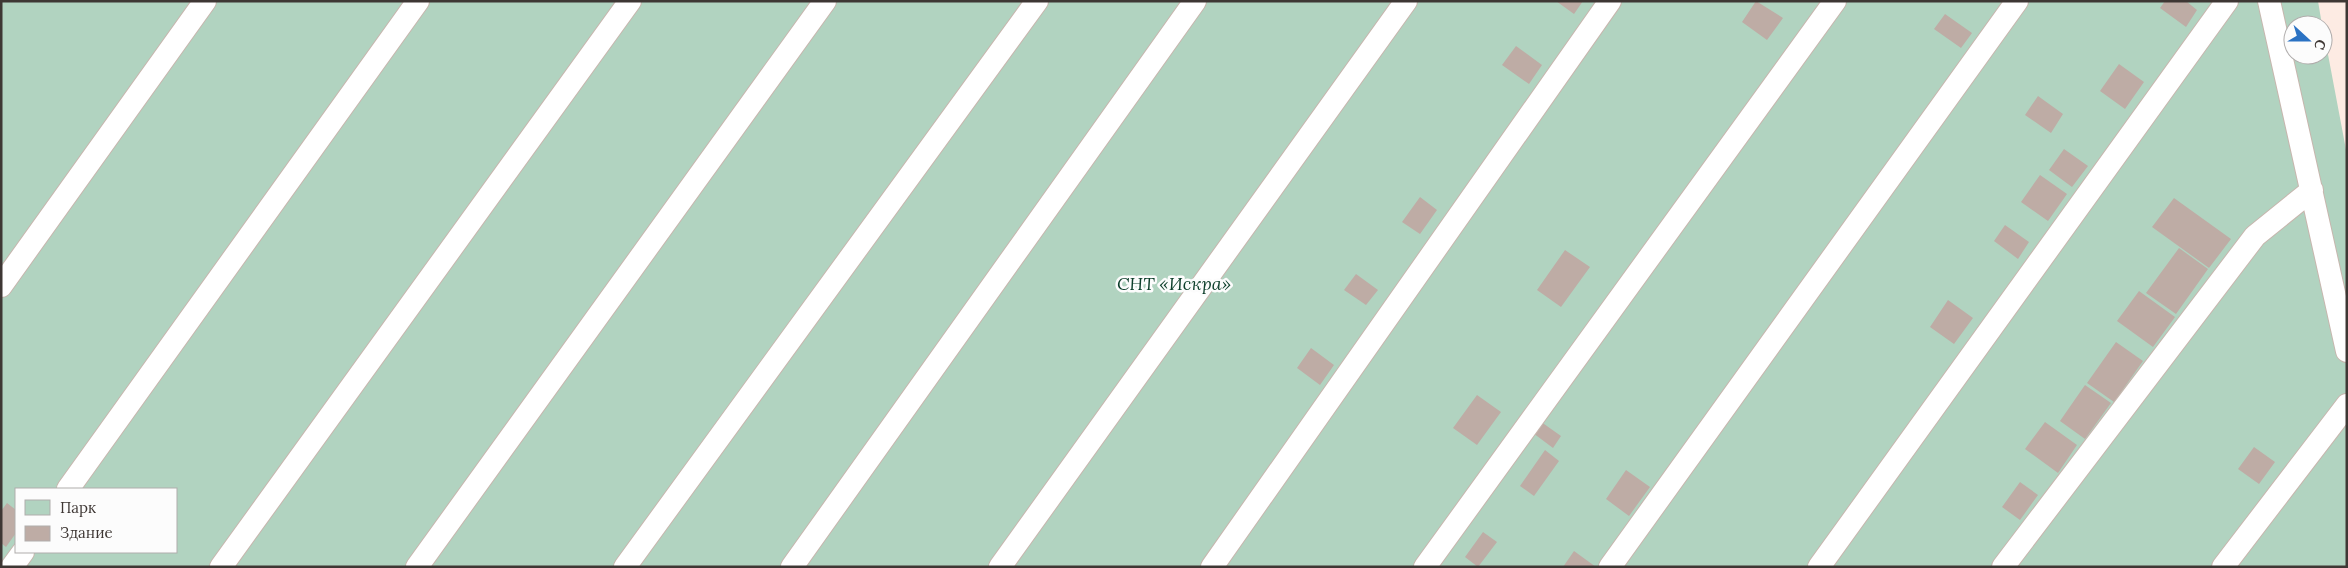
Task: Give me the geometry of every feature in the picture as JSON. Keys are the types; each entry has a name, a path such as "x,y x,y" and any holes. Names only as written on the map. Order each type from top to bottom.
{"lane":[{"path":"1,286 205,1"},
{"path":"69,488 418,1"},
{"path":"221,567 630,1"},
{"path":"416,567 825,1"},
{"path":"626,567 1037,1"},
{"path":"792,567 1195,1"},
{"path":"1000,567 1406,1"},
{"path":"1212,567 1610,1"},
{"path":"1425,567 1835,1"},
{"path":"1610,567 2016,1"},
{"path":"1819,567 2227,1"},
{"path":"2269,1 2347,351"},
{"path":"2003,567 2255,236 2312,190"},
{"path":"2223,567 2347,405"},
{"path":"12,567 22,553"}],"green space":[{"name":"СНТ «Искра»","path":"1,1 2318,1 2320,15 2283,15 2283,65 2330,65 2347,155 2347,567 1,567"}],"building":[{"path":"1556,1 1583,1 1574,14"},
{"path":"1756,1 1783,18 1767,40 1742,22"},
{"path":"2165,1 2186,1 2197,10 2186,27 2160,8"},
{"path":"1945,14 1972,33 1961,48 1934,29"},
{"path":"1516,46 1542,65 1529,84 1502,65"},
{"path":"2119,64 2144,82 2125,109 2100,91"},
{"path":"2038,96 2063,114 2051,133 2025,115"},
{"path":"2064,149 2088,166 2072,187 2049,170"},
{"path":"2040,175 2067,194 2048,221 2021,202"},
{"path":"1420,197 1437,210 1420,234 1402,222"},
{"path":"2174,198 2231,239 2209,268 2152,227"},
{"path":"2005,225 2029,242 2018,259 1994,241"},
{"path":"2179,248 2208,269 2176,314 2146,293"},
{"path":"1565,250 1590,267 1561,307 1537,290"},
{"path":"1356,274 1378,290 1366,305 1344,290"},
{"path":"2139,291 2175,317 2153,347 2117,321"},
{"path":"1948,300 1973,318 1954,344 1930,327"},
{"path":"2116,342 2143,361 2114,402 2087,383"},
{"path":"1311,348 1334,365 1320,385 1297,368"},
{"path":"2085,385 2111,403 2085,439 2060,421"},
{"path":"1477,395 1501,412 1477,445 1453,428"},
{"path":"1537,419 1561,436 1553,448 1529,430"},
{"path":"2045,422 2077,445 2058,473 2025,449"},
{"path":"2254,447 2275,462 2259,484 2238,469"},
{"path":"1545,450 1559,461 1534,496 1520,486"},
{"path":"1626,470 1650,487 1629,516 1606,499"},
{"path":"2020,482 2038,495 2020,520 2002,507"},
{"path":"7,503 15,509 15,534 6,547 1,543 1,511"},
{"path":"1483,532 1497,542 1478,567 1465,557"},
{"path":"1574,551 1596,567 1563,567"}]}
